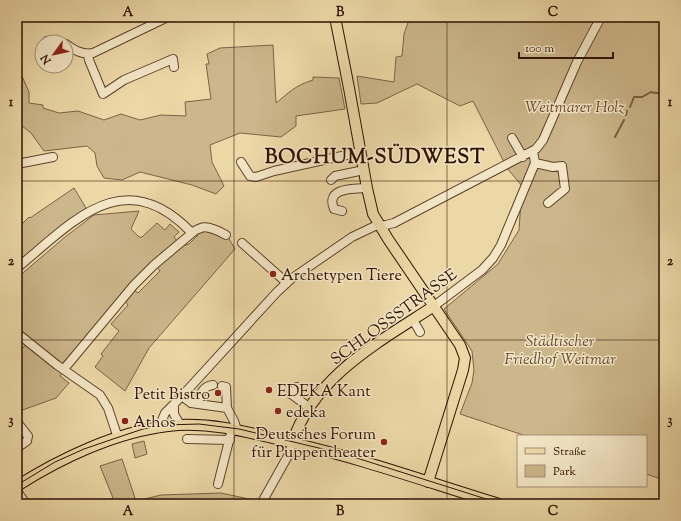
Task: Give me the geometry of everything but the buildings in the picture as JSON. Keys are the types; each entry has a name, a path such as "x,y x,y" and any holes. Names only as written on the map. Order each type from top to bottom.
{"main road":[{"path":"334,17 349,88 371,208 379,225 460,345 465,358 459,383 428,482"},
{"name":"SCHLOSSSTRASSE","path":"292,443 310,408 329,383 350,363 375,344 434,306"},
{"path":"17,486 65,458 118,438 137,432 158,428 180,425 200,425 235,429 354,458 499,504"}],"street":[{"path":"74,52 88,54 93,53 168,17"},
{"path":"158,428 165,413 287,283 352,237 375,226 386,226 394,223 533,151 539,146 577,62 601,17"},
{"path":"88,54 103,94 124,80 173,59 174,68"},
{"path":"512,138 523,156"},
{"path":"533,151 535,163 553,167 562,166 565,189 548,203"},
{"path":"241,162 250,176 256,177 274,171 360,152"},
{"path":"17,164 53,157"},
{"name":"SCHLOSSSTRASSE","path":"434,306 482,270 493,258 504,239 535,163"},
{"path":"331,180 335,176 364,170"},
{"path":"342,211 334,209 333,199 336,194 341,191 367,188"},
{"path":"17,268 79,218 95,208 114,201 136,200 152,204 172,215 192,233"},
{"path":"64,368 134,285 154,265 192,233 202,227 221,232 226,236"},
{"path":"242,243 287,283"},
{"path":"413,320 420,332"},
{"path":"17,333 57,365 64,368 100,395 108,408 118,438"},
{"path":"201,405 200,395 204,388 213,385"},
{"path":"218,484 230,440 235,429 234,421 227,408 224,386"},
{"path":"297,387 291,394 310,408"},
{"path":"182,396 191,403 201,405 207,409 227,408"},
{"path":"174,405 174,414 180,425"},
{"path":"17,422 28,436 27,440 17,448"},
{"path":"187,439 230,440"},
{"name":"SCHLOSSSTRASSE","path":"261,504 289,454 292,443"},
{"path":"17,491 26,504"}],"green space":[{"path":"410,17 664,17 664,480 647,474 647,435 523,435 460,414 472,383 474,370 472,351 444,309 498,264 519,230 522,186 507,168 473,101 460,106 417,84 377,103 361,104 357,76 394,82 396,57 402,56 404,34"},
{"path":"273,45 276,103 297,87 313,80 313,77 339,78 345,109 296,116 296,126 281,137 240,133 210,145 212,162 224,186 216,194 192,185 140,172 122,180 104,178 97,166 95,153 87,146 44,151 31,133 17,122 17,57 21,65 18,67 29,92 29,103 43,105 43,108 59,113 78,111 104,120 121,114 140,120 161,115 186,116 185,102 211,99 206,64 209,64 207,54 220,48"},
{"path":"74,188 86,208 17,263 17,229 29,217 30,218"},
{"path":"139,211 131,229 139,237 142,237 157,223 165,230 170,224 179,232 174,237 177,241 138,276 62,364 17,328 17,278 65,237 94,215"},
{"path":"200,230 228,237 235,249 149,348 125,391 95,367 103,356 101,354 119,331 111,324 128,305 125,301 134,290 138,293 160,271 157,267 180,247 189,244 198,235 197,234"},
{"path":"17,343 23,348 26,344 63,372 60,376 69,383 56,398 17,412"},
{"path":"144,441 147,454 135,458 132,444"},
{"path":"122,459 136,501 161,495 221,493 254,500 251,504 235,500 232,504 216,500 209,504 102,504 113,498 100,466"}],"waterway":[{"path":"630,107 634,97 642,97 651,92 664,94"},
{"path":"626,115 627,111"},
{"path":"615,137 624,120"}],"tram line":[{"path":"17,485 55,462 84,449 116,438 143,429 164,425 199,424 239,429 344,454 502,504"}],"place":[{"name":"Archetypen Tiere","path":"273,274"},
{"name":"EDEKA Kant","path":"269,390"},
{"name":"Petit Bistro","path":"218,393"},
{"name":"edeka","path":"278,411"},
{"name":"Athos","path":"125,421"},
{"name":"Deutsches Forum für Puppentheater","path":"384,442"}],"district":[{"name":"BOCHUM-SÜDWEST","path":"375,156"}],"park label":[{"name":"Weitmarer Holz","path":"575,106"},
{"name":"Städtischer Friedhof Weitmar","path":"560,349"}]}
